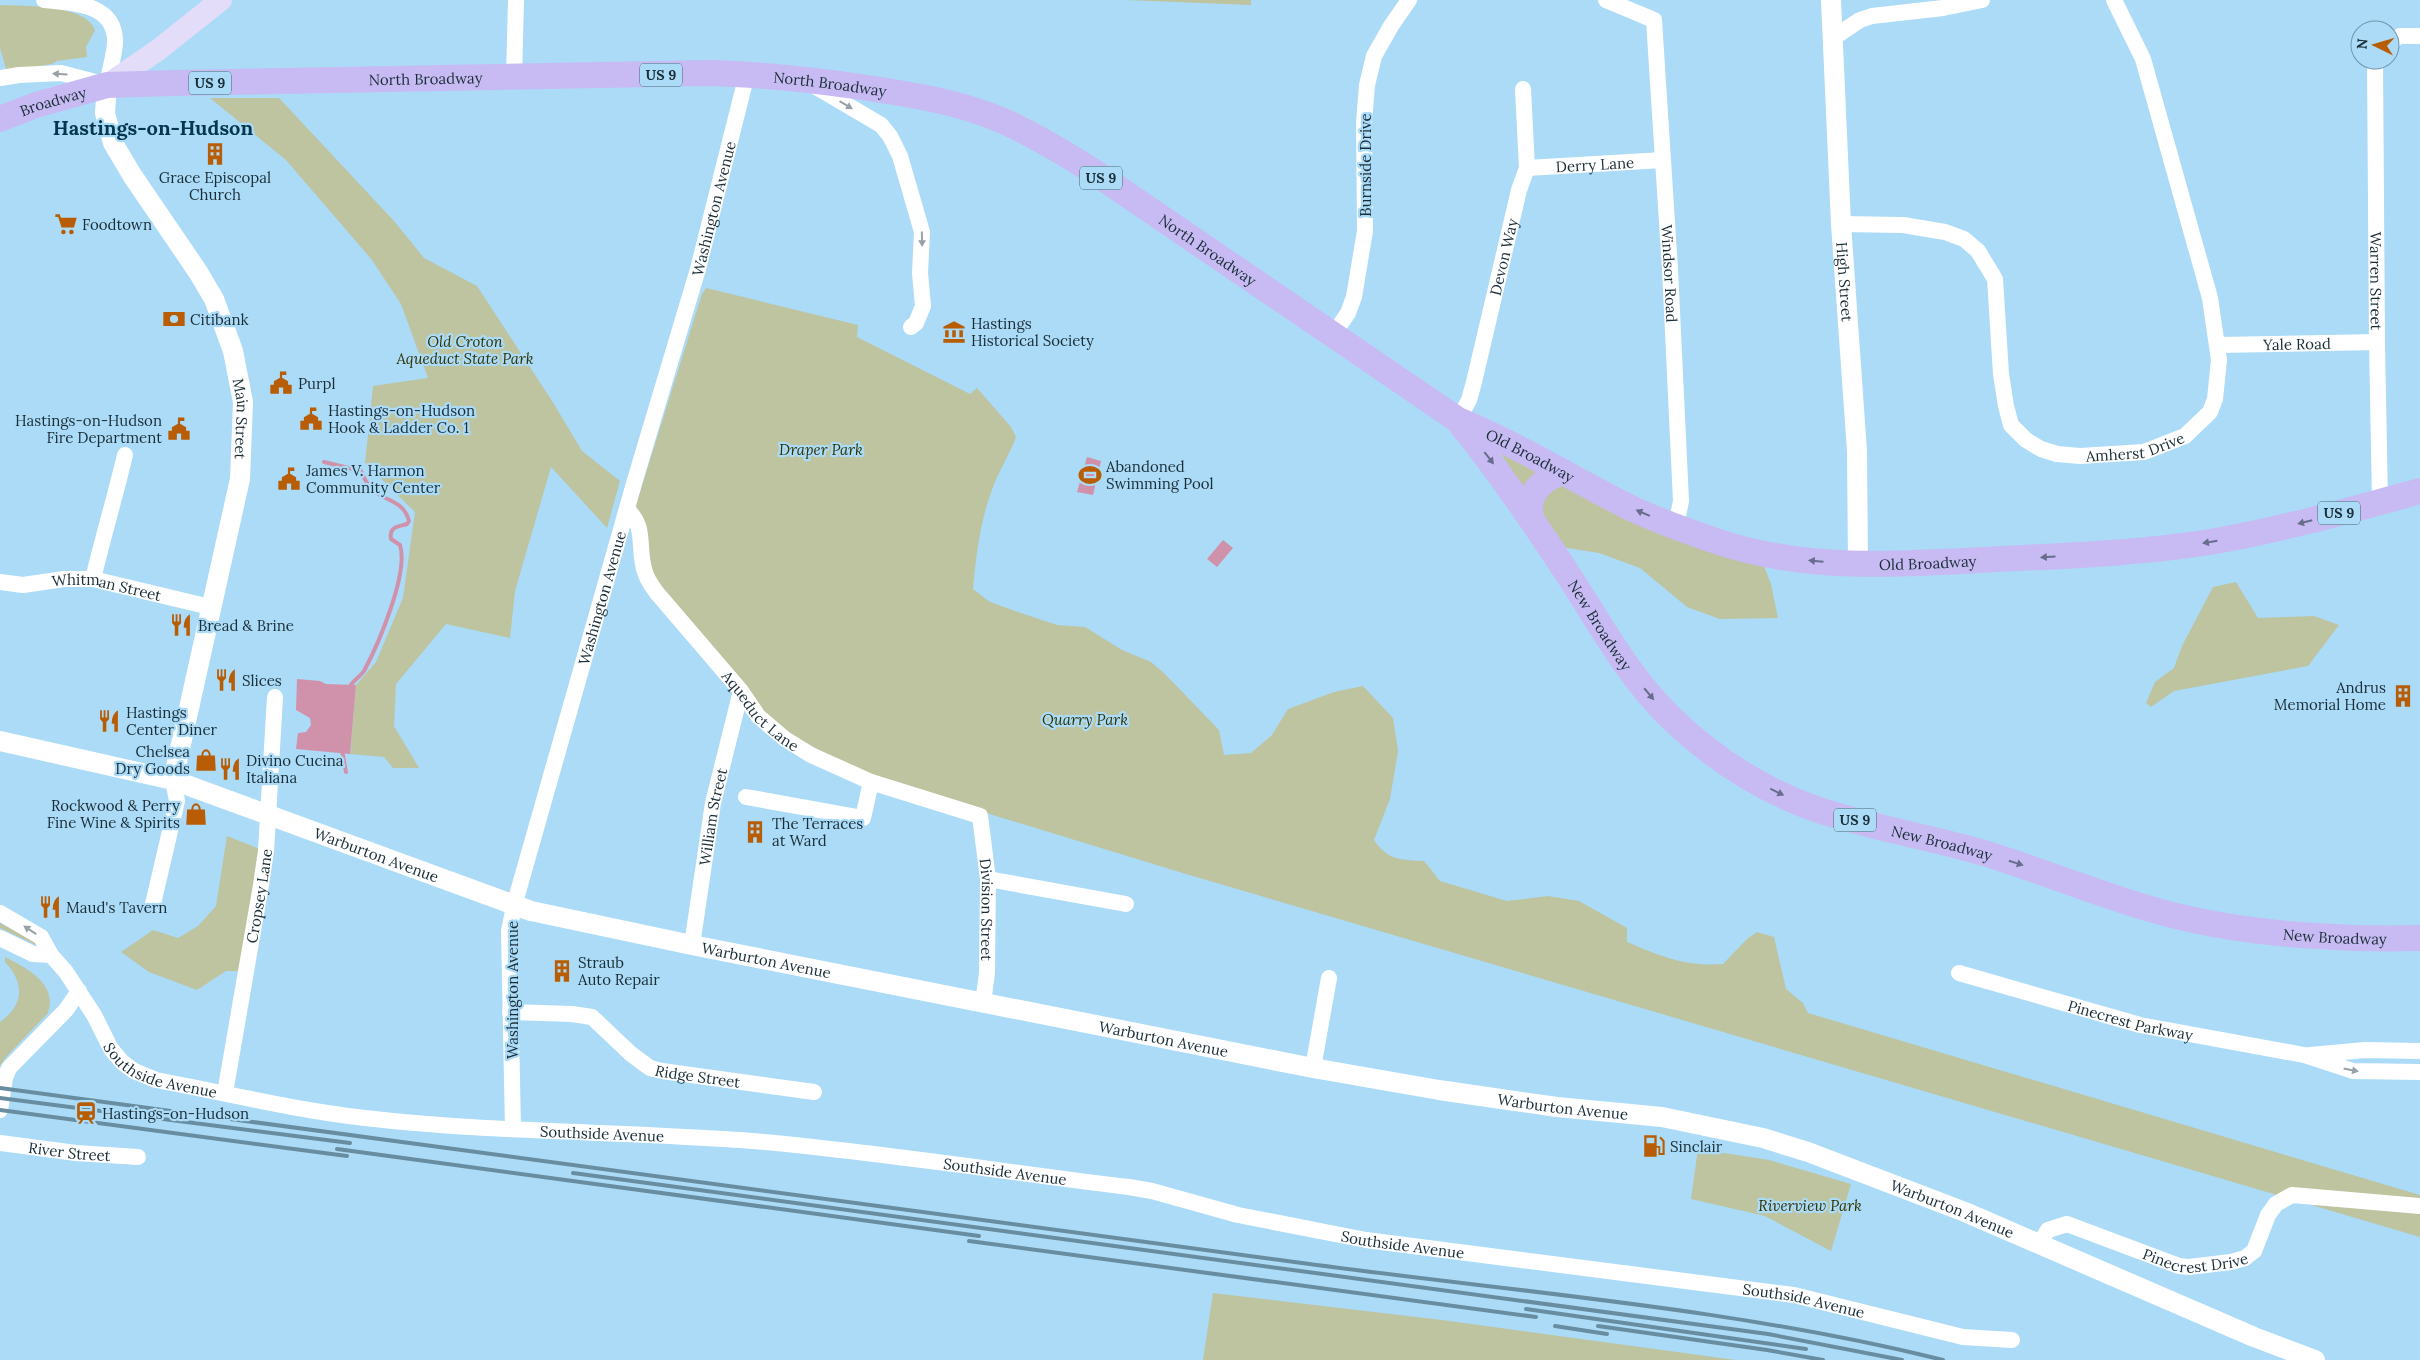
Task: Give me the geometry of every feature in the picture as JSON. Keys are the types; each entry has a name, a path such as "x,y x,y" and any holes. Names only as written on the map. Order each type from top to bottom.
{"main road":[{"path":"107,85 166,44 221,0"},
{"name":"North Broadway","path":"107,85 747,74 805,79 931,98 968,108 1018,128 1080,163 1458,420"},
{"name":"Broadway","path":"0,119 36,105 107,85"},
{"name":"Old Broadway","path":"1458,420 1499,437 1635,510 1723,544 1766,554 1805,560 1858,564 1940,563 2168,548 2258,533 2420,491"},
{"name":"New Broadway","path":"1458,420 1503,477 1616,650 1658,704 1691,735 1727,764 1784,796 1824,812 1968,849 2136,904 2188,918 2227,926 2288,933 2420,938"},
{"path":"1531,518 1529,508 1536,489 1547,479 1563,472"}],"street":[{"path":"0,78 62,73 107,85 114,43 112,27 106,16 92,6 44,0"},
{"path":"514,78 516,0"},
{"name":"Burnside Drive","path":"1333,335 1348,313 1354,297 1365,231 1364,123 1367,85 1374,56 1409,0"},
{"name":"Windsor Road","path":"1606,0 1654,20 1681,500 1676,526"},
{"name":"High Street","path":"1831,0 1841,224 1857,451 1858,564"},
{"path":"1833,38 1860,20 1872,16 1943,8 1982,0"},
{"name":"Amherst Drive","path":"1841,224 1903,225 1945,232 1964,239 1978,251 1995,279 2000,374 2011,424 2026,440 2041,449 2057,454 2080,456 2144,452 2185,436 2210,412 2215,399 2219,360 2210,298 2143,59 2114,0"},
{"path":"2400,36 2420,36"},
{"name":"Warren Street","path":"2375,70 2376,342 2380,502"},
{"name":"Washington Avenue","path":"513,1129 509,931 514,906 698,269 747,74"},
{"path":"805,79 881,125 890,136 900,156 922,232 920,273 923,306 916,323 911,327"},
{"name":"Main Street","path":"107,85 105,113 114,143 132,175 198,272 214,299 229,337 239,376 243,402 240,479 173,780"},
{"name":"Devon Way","path":"1458,420 1469,400 1474,382 1519,190 1527,168 1523,89"},
{"name":"Derry Lane","path":"1527,168 1663,160"},
{"name":"Yale Road","path":"2217,345 2376,342"},
{"path":"93,579 101,544 110,521 124,455"},
{"name":"Aqueduct Lane","path":"627,510 636,517 641,538 644,571 648,579 662,599 740,690 758,716 785,739 811,755 871,782 980,816"},
{"name":"Whitman Street","path":"0,582 22,585 64,579 93,579 210,607"},
{"name":"William Street","path":"692,945 713,802 740,690"},
{"name":"Cropsey Lane","path":"225,1093 266,851 275,696"},
{"name":"Warburton Avenue","path":"0,741 173,780 514,906 692,945 1313,1068 1439,1090 1557,1107 1662,1118 1763,1138 1808,1152 1965,1212 2254,1337 2315,1360"},
{"path":"153,904 176,802 173,780"},
{"path":"746,797 863,818 871,782"},
{"name":"Division Street","path":"980,816 988,879 987,974 984,1003"},
{"path":"988,879 1126,904"},
{"name":"Southside Avenue","path":"0,913 41,937 51,955 79,991 94,1015 111,1049 122,1062 134,1071 156,1080 364,1118 513,1129 650,1134 754,1141 862,1152 1129,1187 1152,1191 1238,1215 1366,1240 1503,1256 1794,1296 1963,1336 2012,1340"},
{"path":"0,938 33,954 51,955"},
{"name":"Pinecrest Parkway","path":"1959,973 2140,1025 2304,1055 2353,1071 2420,1072"},
{"path":"1313,1068 1329,978"},
{"path":"0,1110 5,1078 13,1062 66,1010 79,991"},
{"name":"Ridge Street","path":"510,1012 572,1014 592,1017 631,1054 650,1068 814,1092"},
{"name":"Pinecrest Parkway","path":"2304,1055 2365,1050 2420,1051"},
{"name":"River Street","path":"0,1143 76,1153 138,1157"},
{"name":"Pinecrest Drive","path":"2039,1244 2048,1230 2067,1224 2169,1263 2189,1267 2231,1262 2245,1258 2254,1251 2268,1214 2276,1204 2292,1195 2420,1206"}],"green space":[{"path":"1126,0 1251,0 1251,5"},
{"path":"0,5 38,6 80,15 95,30 86,47 87,57 57,61 52,64 7,72 0,48"},
{"name":"Old Croton Aqueduct State Park","path":"210,98 279,98 394,221 424,258 477,286 554,404 582,451 620,481 607,528 551,467 515,591 510,638 446,624 396,684 394,726 419,768 393,768 384,757 350,754 356,685 376,662 403,598 415,512 365,463 373,386 428,378 401,304 372,260 286,160"},
{"path":"706,288 858,325 857,337 970,394 977,388 1011,427 1016,437 994,483 984,514 977,551 973,589 990,602 1024,614 1057,625 1085,627 1122,650 1151,662 1219,730 1224,755 1251,753 1272,735 1288,709 1334,692 1363,686 1393,718 1398,751 1390,799 1374,840 1389,855 1395,858 1424,861 1440,881 1507,901 1548,896 1579,901 1627,928 1627,942 1662,956 1685,962 1723,964 1747,939 1757,932 1774,937 1786,989 1803,1003 1808,1013 2420,1195 2420,1237 1186,874 872,778 789,734 767,716 653,580 646,533 636,505 702,294"},
{"path":"1501,454 1520,456 1761,558 1771,584 1778,618 1720,619 1687,607 1640,568 1599,553 1561,547"},
{"path":"2236,582 2258,618 2314,616 2339,625 2308,666 2174,691 2151,707 2146,703 2155,682 2174,668 2182,646 2213,587"},
{"path":"227,836 262,850 239,971 226,971 197,990 149,972 121,952 153,930 178,938 198,926 216,906"},
{"path":"0,923 35,941 36,945 0,928"},
{"path":"5,957 22,966 38,978 48,993 50,1002 48,1013 6,1057 0,1066 0,1022 14,1008 19,994 16,978 5,962"},
{"name":"Riverview Park","path":"1698,1149 1769,1160 1851,1184 1831,1251 1765,1216 1691,1199"},
{"path":"1213,1293 1442,1320 1736,1360 1203,1360"}],"shaded area":[{"name":"Abandoned Swimming Pool","path":"1087,457 1101,461 1093,495 1077,492"},
{"path":"1223,540 1233,548 1217,567 1207,559"},
{"path":"297,679 320,681 326,684 356,685 350,754 296,749 298,733 306,732 311,725 310,718 296,710"}],"waterway":[{"path":"324,462 361,471 372,489 399,505 407,514 409,521 407,524 395,528 391,532 391,539 400,545 402,557 391,609 364,671 349,688"},
{"path":"342,750 346,772"}],"railway":[{"path":"0,1088 1363,1271 1613,1301 1779,1326 1861,1341 1943,1360"},
{"path":"0,1098 350,1143"},
{"path":"0,1110 347,1156"},
{"path":"337,1149 979,1236"},
{"path":"573,1173 1768,1334 1902,1360"},
{"path":"969,1241 1536,1317"},
{"path":"1526,1309 1806,1349"},
{"path":"1555,1326 1607,1334"},
{"path":"1598,1326 1767,1350 1823,1360"}],"place":[{"name":"Grace Episcopal Church","path":"215,154"},
{"name":"Foodtown","path":"66,224"},
{"name":"Citibank","path":"174,319"},
{"name":"Hastings Historical Society","path":"954,332"},
{"name":"Purpl","path":"281,383"},
{"name":"Hastings-on-Hudson Hook & Ladder Co. 1","path":"311,419"},
{"name":"Hastings-on-Hudson Fire Department","path":"179,429"},
{"name":"Abandoned Swimming Pool","path":"1090,475"},
{"name":"James V. Harmon Community Center","path":"289,479"},
{"name":"Bread & Brine","path":"181,625"},
{"name":"Slices","path":"226,680"},
{"name":"Andrus Memorial Home","path":"2403,696"},
{"name":"Hastings Center Diner","path":"109,721"},
{"name":"Chelsea Dry Goods","path":"206,760"},
{"name":"Divino Cucina Italiana","path":"230,769"},
{"name":"Rockwood & Perry Fine Wine & Spirits","path":"196,814"},
{"name":"The Terraces at Ward","path":"755,832"},
{"name":"Maud's Tavern","path":"50,907"},
{"name":"Straub Auto Repair","path":"562,971"},
{"name":"Hastings-on-Hudson","path":"86,1113"},
{"name":"Sinclair","path":"1654,1146"}],"district":[{"name":"Hastings-on-Hudson","path":"153,127"}],"park label":[{"name":"Draper Park","path":"821,449"},
{"name":"Quarry Park","path":"1085,719"}]}
